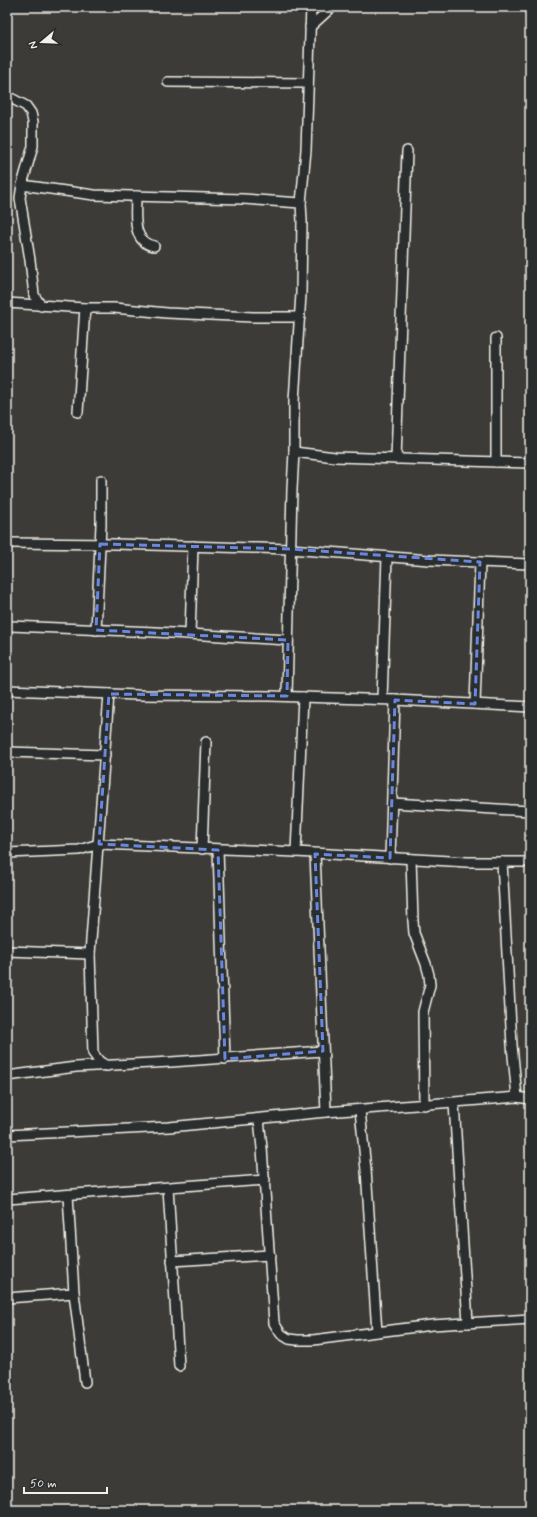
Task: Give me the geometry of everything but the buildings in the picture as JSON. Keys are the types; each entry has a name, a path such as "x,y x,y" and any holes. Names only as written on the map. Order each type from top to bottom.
{"street":[{"path":"287,696 290,549 294,452 294,401 300,317 302,243 301,204 306,150 311,7"},
{"path":"310,27 332,7"},
{"path":"168,82 308,83"},
{"path":"7,96 26,106 31,113 33,122 33,146 22,185 20,198 34,296 41,306"},
{"path":"396,459 408,151"},
{"path":"22,185 94,195 243,199 301,204"},
{"path":"136,196 136,227 138,233 144,242 154,246"},
{"path":"7,303 41,306 114,308 167,313 253,317 300,317"},
{"path":"78,412 85,308"},
{"path":"496,338 496,462"},
{"path":"294,452 335,457 530,463"},
{"path":"96,630 100,544 100,480"},
{"path":"7,543 290,549 387,557 530,564"},
{"path":"190,634 193,546"},
{"path":"382,700 387,557"},
{"path":"476,704 480,562"},
{"path":"7,625 288,640"},
{"path":"7,690 110,694 287,696 530,707"},
{"path":"106,1066 92,1053 90,954 110,694"},
{"path":"296,852 303,697"},
{"path":"390,858 395,700"},
{"path":"202,849 206,742"},
{"path":"7,752 105,755"},
{"path":"392,803 530,811"},
{"path":"7,853 79,850 99,844 296,852 411,859 530,862"},
{"path":"218,850 225,1059"},
{"path":"315,854 326,1112"},
{"path":"411,859 414,934 426,964 430,985 423,1012 424,1105"},
{"path":"502,862 512,1045 517,1097"},
{"path":"7,951 90,954"},
{"path":"7,1076 76,1067 225,1059 323,1051"},
{"path":"7,1135 162,1128 326,1112 517,1097 530,1099"},
{"path":"454,1103 468,1323"},
{"path":"360,1110 366,1170 376,1332"},
{"path":"259,1119 265,1180 274,1323 281,1334 289,1339 308,1340 432,1325 530,1320"},
{"path":"7,1200 265,1180"},
{"path":"168,1188 179,1366"},
{"path":"68,1195 74,1294 85,1382"},
{"path":"172,1261 270,1255"},
{"path":"7,1298 74,1294"}],"highlighted area":[{"path":"100,544 290,549 480,562 475,704 395,700 390,858 315,854 323,1051 225,1059 218,850 99,844 109,694 287,696 288,640 96,630"}]}
